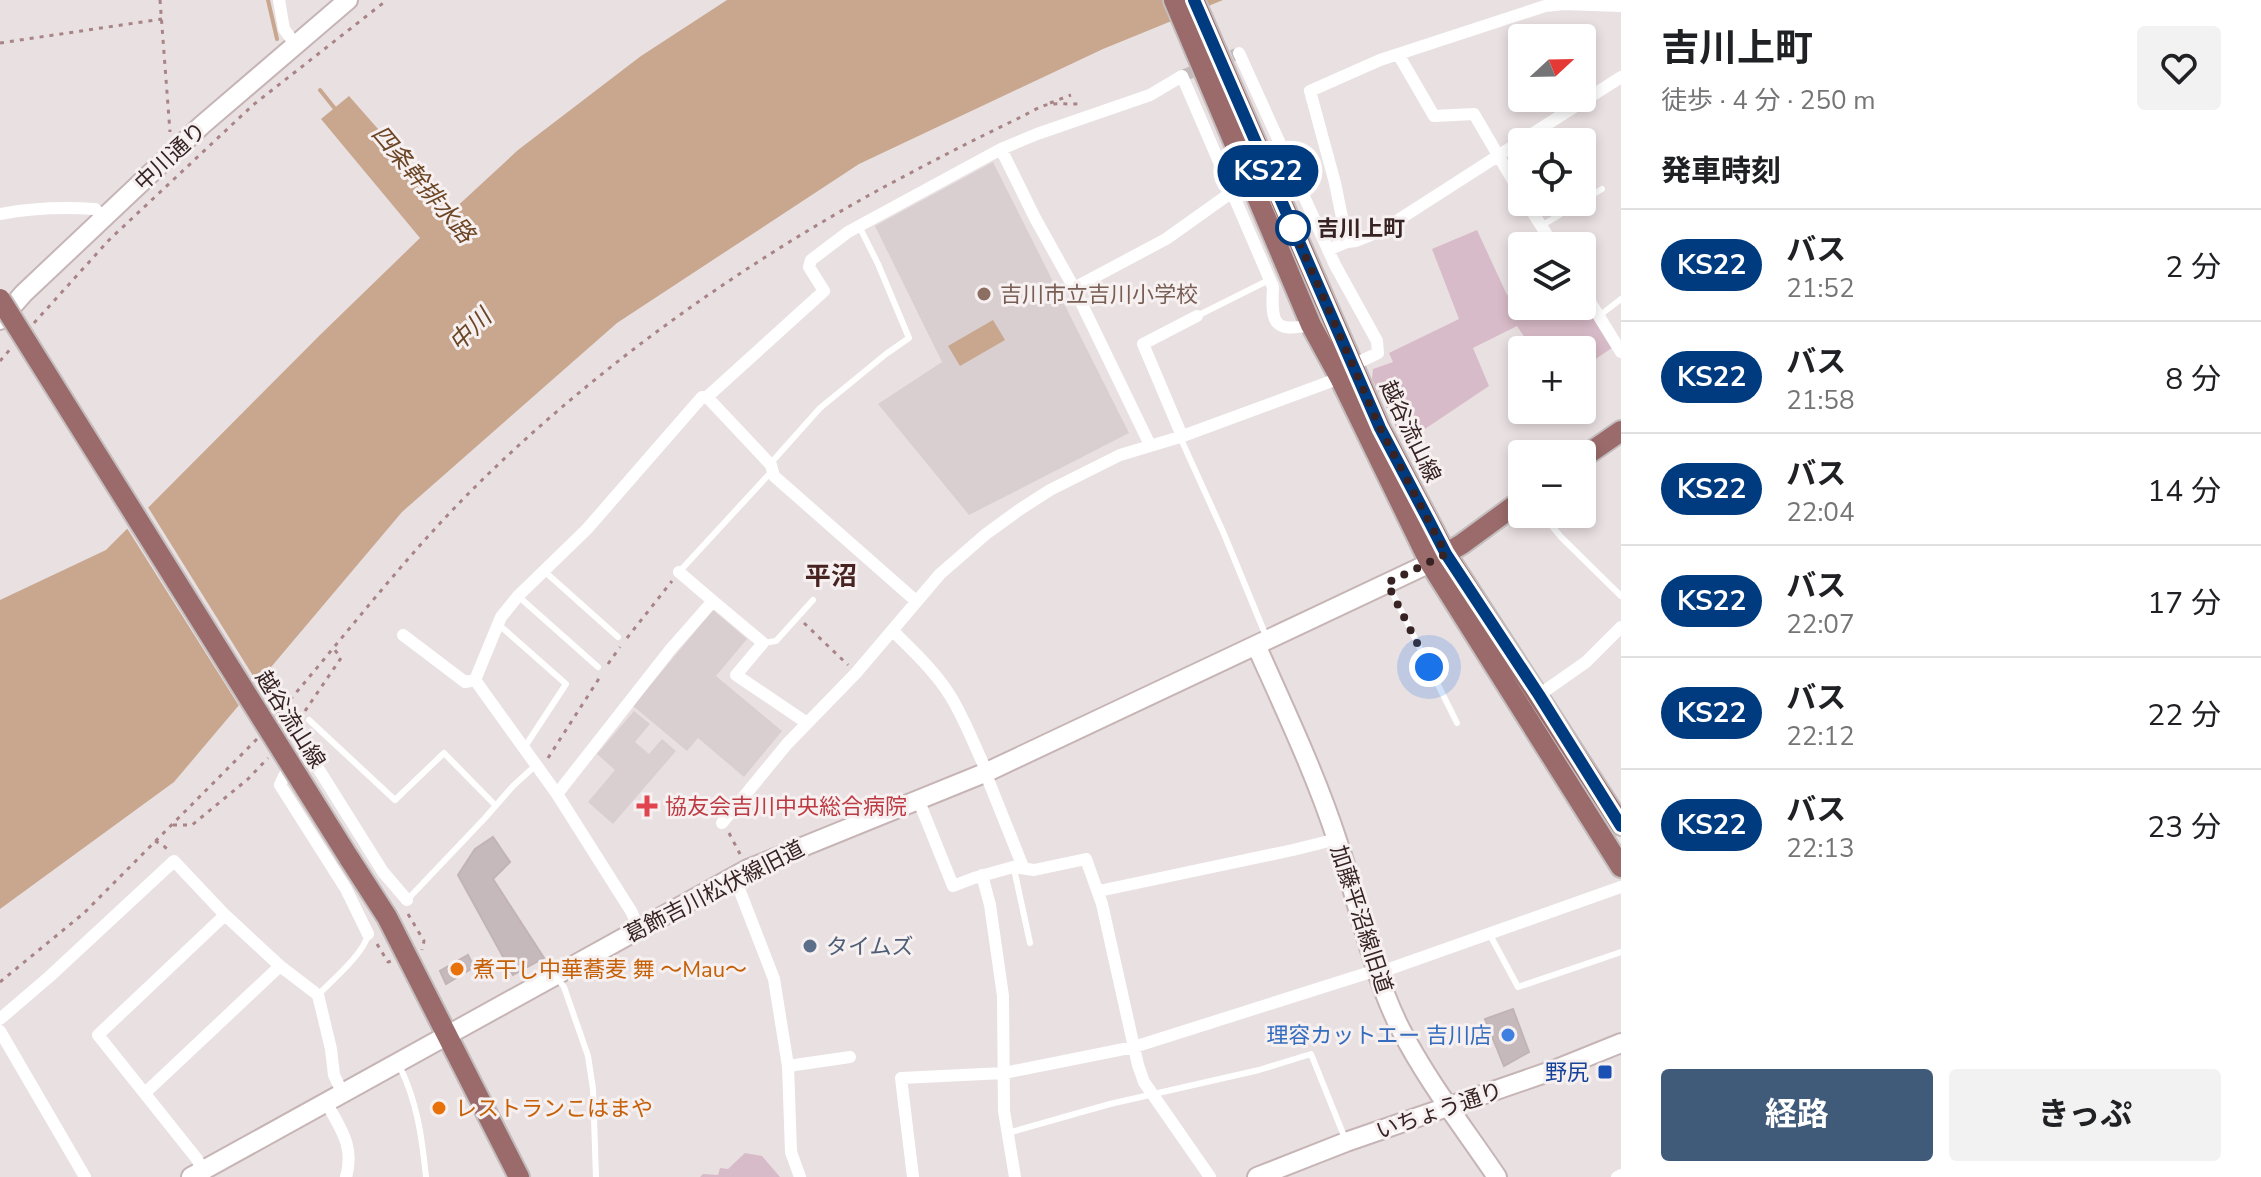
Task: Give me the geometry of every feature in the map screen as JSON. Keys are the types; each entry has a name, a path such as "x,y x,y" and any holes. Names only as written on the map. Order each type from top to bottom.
{"main road":[{"name":"越谷流山線","path":"1174,0 1199,35 1347,371 1380,428 1438,558 1621,867"},
{"path":"1194,0 1199,35"},
{"name":"越谷流山線","path":"1199,35 1311,325 1347,371"},
{"name":"越谷流山線","path":"0,299 387,917 519,1177"},
{"path":"1596,448 1621,431"},
{"path":"1438,558 1508,510"},
{"name":"越谷流山線","path":"1438,558 1539,695 1621,825"}],"street":[{"path":"279,0 284,29 295,44"},
{"name":"中川通り","path":"0,320 24,293 175,150 348,0"},
{"path":"1347,242 1310,91 1380,60 1545,6 1621,6"},
{"path":"722,823 787,744 856,673 916,601 958,558 1019,510 1120,455 1181,436 1347,371 1378,353 1379,347 1328,250 1239,53"},
{"path":"1398,54 1430,112 1434,116 1474,114 1508,174"},
{"path":"475,680 501,617 518,596 587,529 702,397 707,397 824,291 809,267 811,260 859,226 1001,149 1150,95 1182,76 1273,287 1274,318 1287,329 1311,325"},
{"path":"1328,250 1381,231 1621,77"},
{"path":"1001,149 1074,288 1150,445"},
{"path":"1074,288 1166,239 1232,192"},
{"path":"0,214 29,209 84,208 95,209 104,218"},
{"path":"1535,216 1545,232"},
{"path":"1596,311 1621,352"},
{"path":"1181,436 1143,344 1197,316"},
{"path":"707,397 772,467 774,476 916,601"},
{"name":"葛飾吉川松伏線旧道","path":"197,1174 741,873 986,772 1438,558"},
{"path":"679,572 763,643 736,675 807,723"},
{"path":"557,794 670,650 713,601"},
{"path":"1539,695 1586,662 1621,627"},
{"path":"893,631 931,669 953,700 986,772 1018,867"},
{"path":"403,635 465,682 475,680"},
{"name":"加藤平沼線旧道","path":"1261,642 1337,839 1378,972 1404,1036 1497,1177"},
{"path":"475,680 557,794 639,928"},
{"path":"368,934 346,889 280,785 285,773 300,758 311,757 383,872 404,898"},
{"path":"918,799 953,886 982,875 1018,867 1034,870 1086,859 1099,891 1144,1082 1210,1177"},
{"path":"1099,891 1337,839"},
{"path":"0,1019 174,861 225,915 280,966 318,995 334,1075 342,1092"},
{"path":"741,873 774,979 788,1066 791,1152 800,1177"},
{"path":"982,875 990,905 1003,996 1004,1111 1015,1177"},
{"path":"913,1177 901,1078 1004,1073 1134,1047 1378,972 1621,887"},
{"path":"197,1174 197,1159 98,1035 225,915"},
{"path":"145,1093 280,966"},
{"path":"0,1031 85,1177"},
{"name":"いちょう通り","path":"1257,1177 1346,1142 1594,1056 1621,1043"},
{"path":"788,1066 850,1057"},
{"path":"326,1102 351,1154 346,1177"}],"lane":[{"path":"1596,193 1602,189"},
{"path":"1541,226 1558,216"},
{"path":"679,572 772,467 800,428 820,408 909,338 859,226"},
{"path":"1197,316 1269,280"},
{"path":"1599,316 1621,299"},
{"path":"1181,436 1224,534 1261,642"},
{"path":"1554,528 1621,596"},
{"path":"543,570 618,637"},
{"path":"1387,583 1457,723"},
{"path":"518,596 598,667"},
{"path":"763,643 776,641 813,600"},
{"path":"498,624 566,684 524,748"},
{"path":"309,720 395,800 444,753 495,805"},
{"path":"404,898 536,765"},
{"path":"1018,867 1030,943"},
{"path":"318,995 367,941 368,934"},
{"path":"1490,934 1518,987 1621,952"},
{"path":"555,974 564,987 588,1056 593,1089 596,1177"},
{"path":"1008,1133 1311,1054 1346,1142"},
{"path":"398,1062 411,1089 426,1177"}],"path":[{"path":"160,0 170,132 175,150"},
{"path":"30,327 109,240 253,105 387,0"},
{"path":"0,43 162,19"},
{"path":"277,715 372,601 468,494 527,438 645,341 727,283 849,206 985,134 1071,95"},
{"path":"1050,103 1078,105 1092,101"},
{"path":"0,361 20,338"},
{"path":"798,617 856,673"},
{"path":"293,727 311,757"},
{"path":"0,982 84,913 258,737"},
{"path":"722,823 741,873"},
{"path":"155,841 170,852"},
{"path":"404,898 405,909 424,941 422,951"},
{"path":"368,934 388,962 394,959"}],"shaded area":[{"name":"吉川市立吉川小学校","path":"993,162 1129,433 969,515 878,404 942,362 875,226"},
{"path":"1477,230 1508,295 1508,320 1594,320 1612,348 1596,359 1596,336 1524,336 1517,326 1473,348 1489,386 1404,443 1372,379 1373,369 1393,362 1389,353 1459,319 1432,249"},
{"path":"713,610 747,639 716,676 782,731 744,777 698,738 687,751 633,706"},
{"path":"634,711 650,724 635,742 649,754 662,739 676,751 613,824 588,802 615,770 597,754"},
{"path":"745,1153 762,1156 780,1177 700,1177 703,1174 718,1175 720,1168 728,1169"}],"water":[{"name":"中川","path":"727,0 1223,0 1103,49 859,164 617,323 402,512 174,782 0,909 0,600 106,550 420,238 321,119 349,96 451,212 518,150 641,56"},
{"path":"993,320 1005,340 960,366 948,346"}],"pier":[{"path":"146,504 260,687 241,709 125,525"}],"building":[{"path":"493,837 510,862 493,879 544,958 513,975 458,875 475,849"},
{"name":"煮干し中華蕎麦 舞 〜Mau〜","path":"468,955 474,967 446,984 440,971"},
{"name":"理容カットエー 吉川店","path":"1513,1009 1529,1052 1504,1066 1485,1019"}],"waterway":[{"name":"四条幹排水路","path":"268,0 277,39"},
{"name":"四条幹排水路","path":"320,90 336,110"}],"tunnel":[{"path":"1182,76 1239,53"}],"bus line":[{"name":"KS22","path":"1194,0 1380,428 1446,554 1621,826"}],"place":[{"name":"吉川上町","path":"1293,228"},
{"name":"吉川市立吉川小学校","path":"984,294"},
{"name":"協友会吉川中央総合病院","path":"647,806"},
{"name":"タイムズ","path":"810,946"},
{"name":"煮干し中華蕎麦 舞 〜Mau〜","path":"457,969"},
{"name":"理容カットエー 吉川店","path":"1508,1035"},
{"name":"野尻","path":"1605,1072"},
{"name":"レストランこはまや","path":"439,1108"}],"district":[{"name":"平沼","path":"831,576"}],"route":[{"path":"1293,228 1291,223 1380,428 1446,554 1387,583 1429,667"}]}
